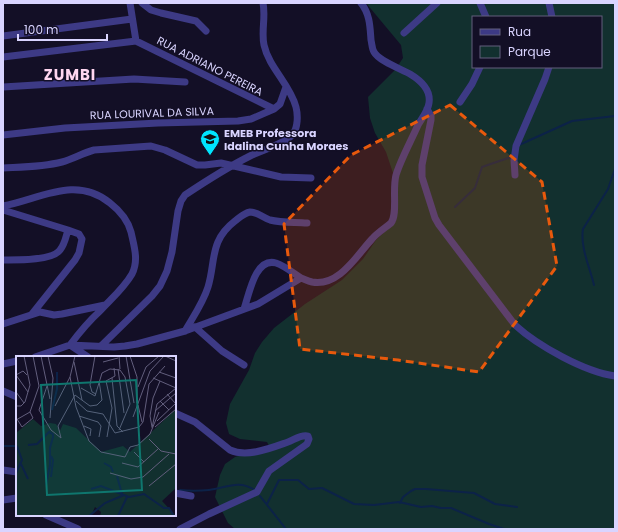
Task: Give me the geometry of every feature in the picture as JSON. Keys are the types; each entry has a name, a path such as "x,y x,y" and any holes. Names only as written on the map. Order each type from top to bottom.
{"street":[{"path":"3,57 136,41 130,3"},
{"path":"142,3 150,10 196,21 206,31"},
{"path":"101,346 152,296 160,286 167,271 172,252 178,211 181,201 185,195 232,166 293,134 296,125 296,106 267,55 262,34 265,11 263,3"},
{"path":"244,310 256,275 263,265 268,263 277,264 300,278 313,282 329,280 343,272 352,264 374,237 393,220 395,212 393,190 396,174 427,109 429,96 421,83 411,75 379,58 373,52 369,17 361,3"},
{"path":"404,33 437,3"},
{"path":"480,3 486,16"},
{"path":"549,3 552,16"},
{"path":"3,36 132,19"},
{"name":"RUA ADRIANO PEREIRA","path":"136,41 274,109"},
{"path":"460,102 472,84 480,68"},
{"path":"514,175 516,146 543,86 549,68"},
{"path":"3,87 134,80 185,82"},
{"path":"274,109 280,104 286,87"},
{"name":"RUA LOURIVAL DA SILVA","path":"3,135 65,128 150,123 238,122 251,119 274,109"},
{"path":"427,109 431,116 431,120 422,165 422,177 435,218 439,225 515,325 526,335 556,353 598,372 615,376"},
{"path":"3,168 49,165 63,162 94,150 151,146 165,150 197,165 221,163 281,177 311,178"},
{"path":"3,206 52,193 79,189 102,196 124,217 130,228 136,256 132,274 118,293 70,345"},
{"path":"3,210 68,230 81,236 82,245 75,260 32,314"},
{"path":"185,331 205,296 216,247 220,236 228,227 245,213 249,212 256,213 270,220 307,223"},
{"path":"3,260 51,256 57,253 64,244 68,230"},
{"path":"38,356 70,345 114,347 137,344 185,331 258,304 300,278"},
{"path":"3,324 42,312 62,314 106,305"},
{"path":"195,327 217,347 244,365"},
{"path":"70,345 86,356"},
{"path":"3,364 16,361"},
{"path":"3,391 16,397"},
{"path":"176,413 194,422 235,452 255,452 288,442 304,435 308,436 309,439 307,444 269,471 257,492 208,514 180,529"},
{"path":"3,470 16,472"},
{"path":"176,493 191,496"},
{"path":"3,500 15,499"},
{"path":"48,516 78,529"}],"highlighted area":[{"path":"450,105 542,182 557,266 479,372 398,360 300,349 284,224 351,155"}],"green space":[{"path":"366,3 615,3 615,529 235,529 228,523 215,497 220,475 225,464 235,457 269,446 267,442 240,439 229,434 226,423 230,404 249,370 255,353 262,342 274,328 305,304 342,280 363,259 376,240 396,221 392,190 393,173 386,152 375,133 370,118 368,97 395,70 403,58 401,45"}],"waterway":[{"path":"519,145 572,121 615,116"},
{"path":"455,207 475,188 482,167 511,157"},
{"path":"594,285 584,250 582,236 583,229 608,189 615,169"},
{"path":"3,446 16,446"},
{"path":"267,504 279,480 298,480 309,489 322,488 354,504 374,505 399,502 421,507 432,506 451,508 504,529"},
{"path":"180,490 209,490 232,485 243,485 255,490"},
{"path":"400,503 403,497 411,491 415,489 426,489 474,493 495,504 517,507"},
{"path":"260,496 286,529"}],"place":[{"name":"EMEB Professora Idalina Cunha Moraes","path":"210,156"}],"district":[{"name":"ZUMBI","path":"70,75"}]}
